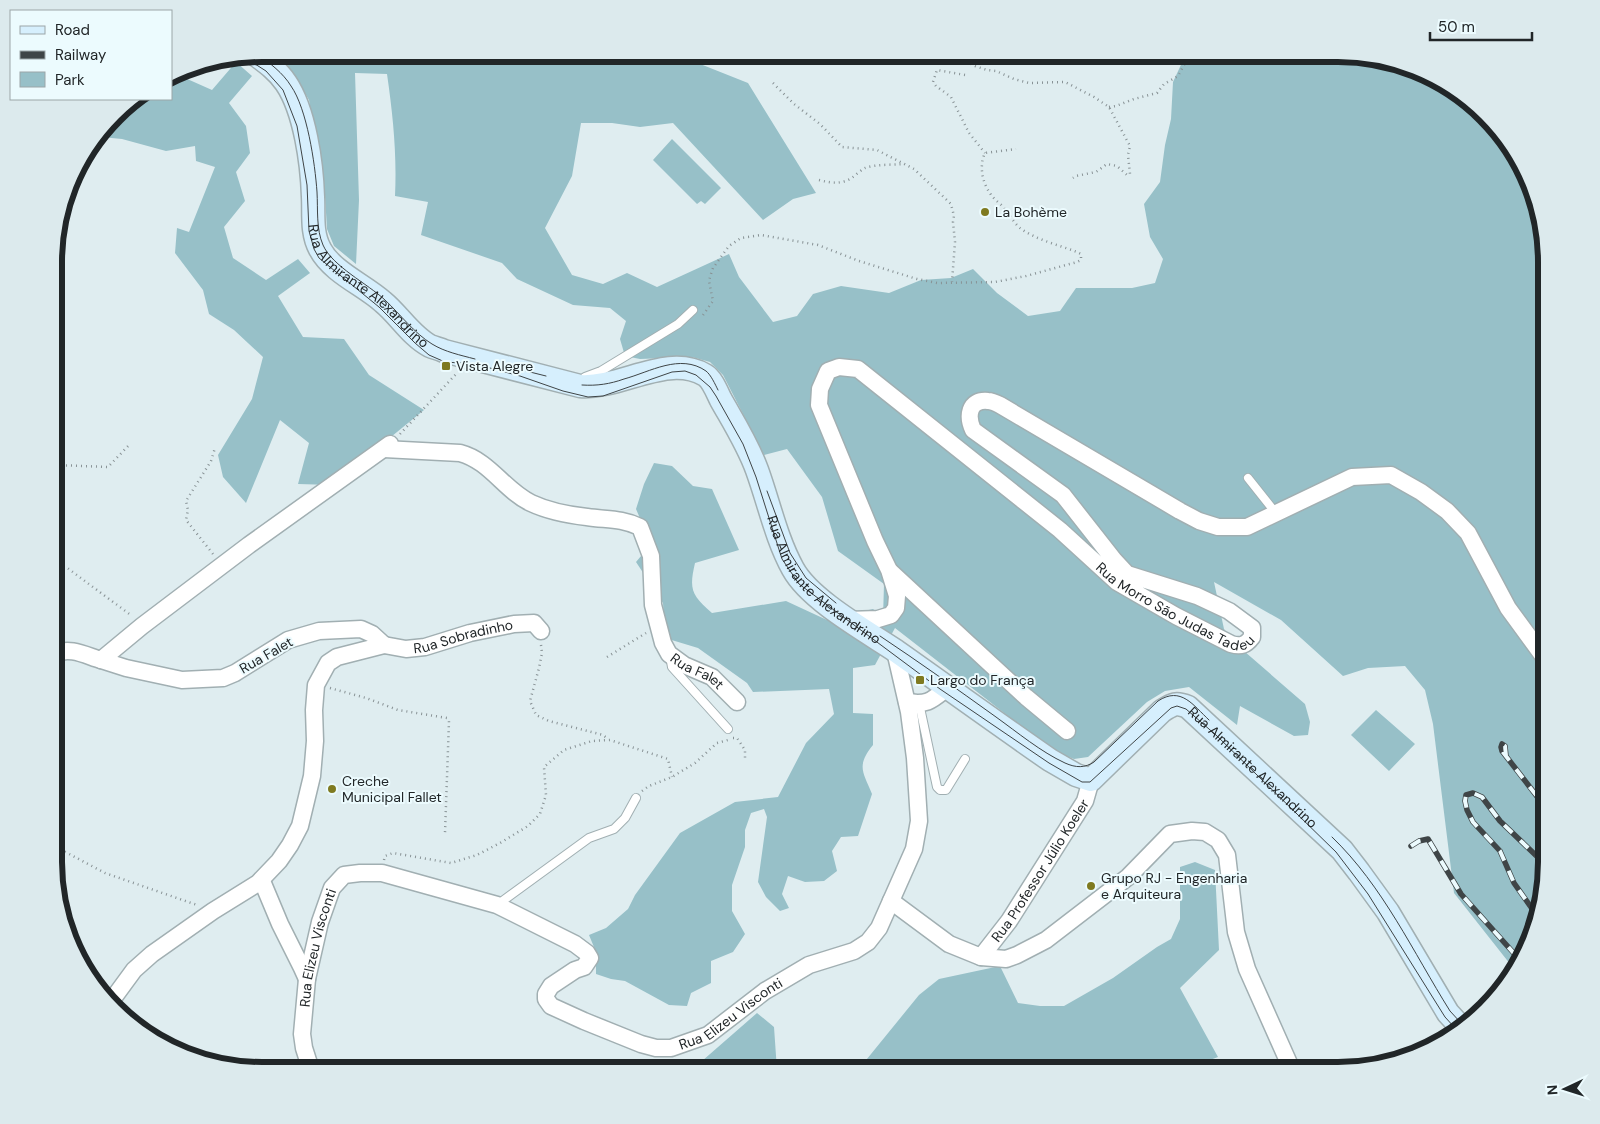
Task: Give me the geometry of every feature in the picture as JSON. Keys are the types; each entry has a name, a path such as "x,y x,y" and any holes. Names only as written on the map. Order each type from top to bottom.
{"street":[{"name":"Rua Almirante Alexandrino","path":"265,62 287,83 302,120 312,176 314,234 318,247 333,265 384,302 414,333 429,345 444,351 561,382 593,387 680,366 694,369 707,376 745,442 757,469 786,554 794,572 804,584 847,620 895,651 1056,764 1076,775 1091,780 1162,711 1173,704 1181,704 1188,707 1342,850 1388,912 1448,1012 1456,1022"},
{"name":"Rua Morro São Judas Tadeu","path":"847,620 878,619 891,615 896,608 897,596 889,570 875,541 819,405 820,389 828,371 839,367 858,369 1060,530 1117,582 1176,616 1231,644 1238,646 1247,644 1252,637 1252,628 1229,611 1197,596 1127,574 1063,495 973,430 969,415 971,407 977,402 987,400 1000,405 1199,521 1218,527 1247,526 1352,477 1390,475 1421,492 1448,512 1468,534 1508,608 1538,649"},
{"path":"101,660 222,565 325,489 387,447"},
{"name":"Rua Falet","path":"387,447 460,453 472,456 492,471 518,496 531,504 586,517 627,521 640,527 651,556 653,604 663,643 670,654 684,665 712,677 737,702"},
{"path":"889,570 1026,697 1067,731"},
{"name":"Rua Sobradinho","path":"384,645 406,649 425,647 470,633 514,624 534,623 541,631"},
{"name":"Rua Falet","path":"62,650 79,653 126,668 182,680 223,678 235,673 288,640 319,631 361,629 372,634 384,645"},
{"path":"115,996 134,970 152,954 213,911 262,881 290,845 300,826 312,776 316,684 328,663 337,656 384,645"},
{"name":"Rua Elizeu Visconti","path":"308,1062 302,1034 306,979 320,922 332,888 344,876 360,873 382,874 497,905 575,944 587,953 590,958 584,966 551,986 546,994 546,999 552,1006 641,1044 656,1048 671,1048 708,1036 765,990 809,965 854,951 868,942 879,928 914,849 919,821 913,702 895,651"},
{"path":"913,702 935,699 946,688"},
{"name":"Rua Professor Júlio Koeler","path":"982,957 1009,921 1085,801 1091,780"},
{"path":"891,901 949,944 982,957 1006,959 1046,940 1128,877 1170,834 1192,830 1205,832 1218,840 1228,855 1236,932 1247,969 1288,1062"},
{"path":"262,881 306,979"}],"lane":[{"path":"561,382 589,377 601,371 678,324 693,310"},
{"path":"1248,478 1275,512"},
{"path":"670,654 672,667 728,729"},
{"path":"913,702 937,788 946,790 965,759"},
{"path":"497,905 589,838 614,829 625,818 636,798"}],"path":[{"path":"969,62 981,68 996,71 1029,83 1065,82 1109,107 1130,146 1128,155 1130,174 1127,175 1117,166 1107,164 1096,172 1073,178"},
{"path":"1109,107 1157,93 1164,84 1178,76 1186,62"},
{"path":"965,75 937,70 933,82 951,97 969,133 985,153"},
{"path":"773,83 794,104 820,124 842,147 877,150 906,164 914,169 951,204 955,242 952,282"},
{"path":"985,153 1016,149"},
{"path":"703,316 713,301 709,281 711,272 729,246 741,238 761,235 818,245 859,261 917,279 937,283 995,282 1026,276 1081,260 1082,256 1078,252 1042,239 1020,228 1002,205 990,194 983,178 981,166 985,153"},
{"path":"819,180 841,183 850,179 864,168 906,164"},
{"path":"387,447 424,410 471,358"},
{"path":"62,466 108,466 130,444"},
{"path":"215,448 211,461 186,501 188,510 186,520 222,565"},
{"path":"62,566 66,566 127,612"},
{"path":"607,657 617,653 658,626"},
{"path":"541,631 542,653 530,701 536,715 549,721 603,735 610,740 668,759 672,777"},
{"path":"316,684 366,698 398,710 449,720 445,834"},
{"path":"636,798 640,792 649,786 672,777 695,762 717,743 735,737 738,738 745,750 745,758"},
{"path":"382,874 385,856 392,853 451,863 477,855 500,843 528,826 540,814 546,795 544,767 564,750 592,741 610,740"},
{"path":"62,850 105,873 213,911"}],"green space":[{"path":"279,62 695,62 748,83 816,193 793,199 763,220 673,123 640,127 612,123 581,123 572,176 545,228 572,275 603,284 627,273 657,287 729,254 739,277 773,322 797,316 813,294 841,286 889,293 921,280 951,278 973,269 997,293 1028,316 1060,311 1076,288 1132,288 1155,283 1163,259 1150,237 1144,204 1160,182 1171,119 1173,82 1182,62 1338,62 1364,64 1402,73 1426,83 1449,96 1479,121 1511,162 1531,211 1536,236 1538,262 1538,862 1536,888 1531,913 1510,964 1454,893 1433,724 1425,690 1405,666 1368,668 1343,676 1281,620 1214,582 1224,629 1237,645 1305,704 1310,722 1308,735 1294,736 1240,706 1237,725 1189,687 1165,691 1147,702 1088,757 1074,759 1053,751 895,628 875,665 853,668 853,713 873,714 873,745 864,758 863,764 864,774 872,794 858,836 841,837 832,851 837,871 824,881 805,882 788,876 782,894 789,908 780,911 766,897 758,882 767,817 764,809 751,813 745,830 745,847 732,885 732,911 745,934 733,952 711,961 711,983 691,993 687,1006 669,1005 625,981 596,974 596,952 589,935 606,928 628,909 635,895 680,833 735,802 778,797 806,743 834,714 829,689 753,692 747,683 698,648 665,638 663,603 636,562 651,544 636,509 644,484 654,463 672,466 693,486 712,489 739,550 695,563 692,579 693,591 712,613 786,601 827,620 873,609 883,618 884,584 838,551 822,497 787,449 764,455 723,375 710,362 692,357 640,359 625,356 620,339 626,321 610,308 573,305 517,279 502,263 421,235 428,202 395,196 394,135 387,74 355,73 359,200 356,264 334,246 327,229 325,196 309,100 294,75"},
{"path":"234,64 238,64 252,76 229,103 246,126 250,153 236,172 245,201 224,227 233,258 266,280 298,259 310,273 278,296 303,337 344,339 369,375 424,410 332,485 298,484 309,443 280,420 246,503 223,477 218,455 252,399 263,357 234,330 209,314 203,290 175,253 177,228 189,232 215,167 196,161 195,146 166,151 122,139 107,138 121,121 146,100 172,100 172,84 174,83 185,78 212,90"},
{"path":"672,139 721,188 705,204 701,201 697,204 653,160"},
{"path":"1376,710 1415,744 1389,771 1351,735"},
{"path":"1195,862 1215,870 1219,950 1180,988 1218,1057 1205,1062 865,1062 919,995 939,979 1000,966 1018,1003 1040,1006 1064,1006 1113,978 1171,939 1180,919 1180,867"},
{"path":"757,1013 774,1027 776,1062 702,1061"}],"tram line":[{"path":"268,62 291,86 302,108 314,166 319,232 328,253 342,267 385,300 425,340 442,349 475,359"},
{"path":"253,63 266,71 283,90 297,126 307,185 309,231 314,249 319,258 379,307 429,355 445,362 475,364 588,397 603,396 672,372 685,371 696,375 710,387 743,444 756,477 782,559 799,584 940,689 1049,763 1082,782 1090,782 1171,708 1177,706 1186,709 1217,736 1336,852 1368,894 1445,1017 1452,1025"},
{"path":"582,385 619,381 665,366 686,364 706,371 718,390"},
{"path":"526,371 546,376"},
{"path":"767,491 790,553 806,578 836,603"},
{"path":"880,636 1038,748 1073,766 1080,767 1094,762 1158,701 1166,697 1180,696 1186,699 1209,720"},
{"path":"1332,837 1350,856 1382,898 1450,1011 1459,1020"}],"railway":[{"path":"1506,756 1505,746 1502,744 1502,751 1538,798"},
{"path":"1532,909 1514,883 1500,851 1473,822 1467,810 1466,795 1473,793 1482,797 1500,821 1538,857"},
{"path":"1411,846 1419,841 1428,839 1461,894 1515,954"}],"place":[{"name":"La Bohème","path":"985,212"},
{"name":"Vista Alegre","path":"446,366"},
{"name":"Largo do França","path":"920,680"},
{"name":"Creche Municipal Fallet","path":"332,789"},
{"name":"Grupo RJ - Engenharia e Arquiteura","path":"1091,886"}]}
